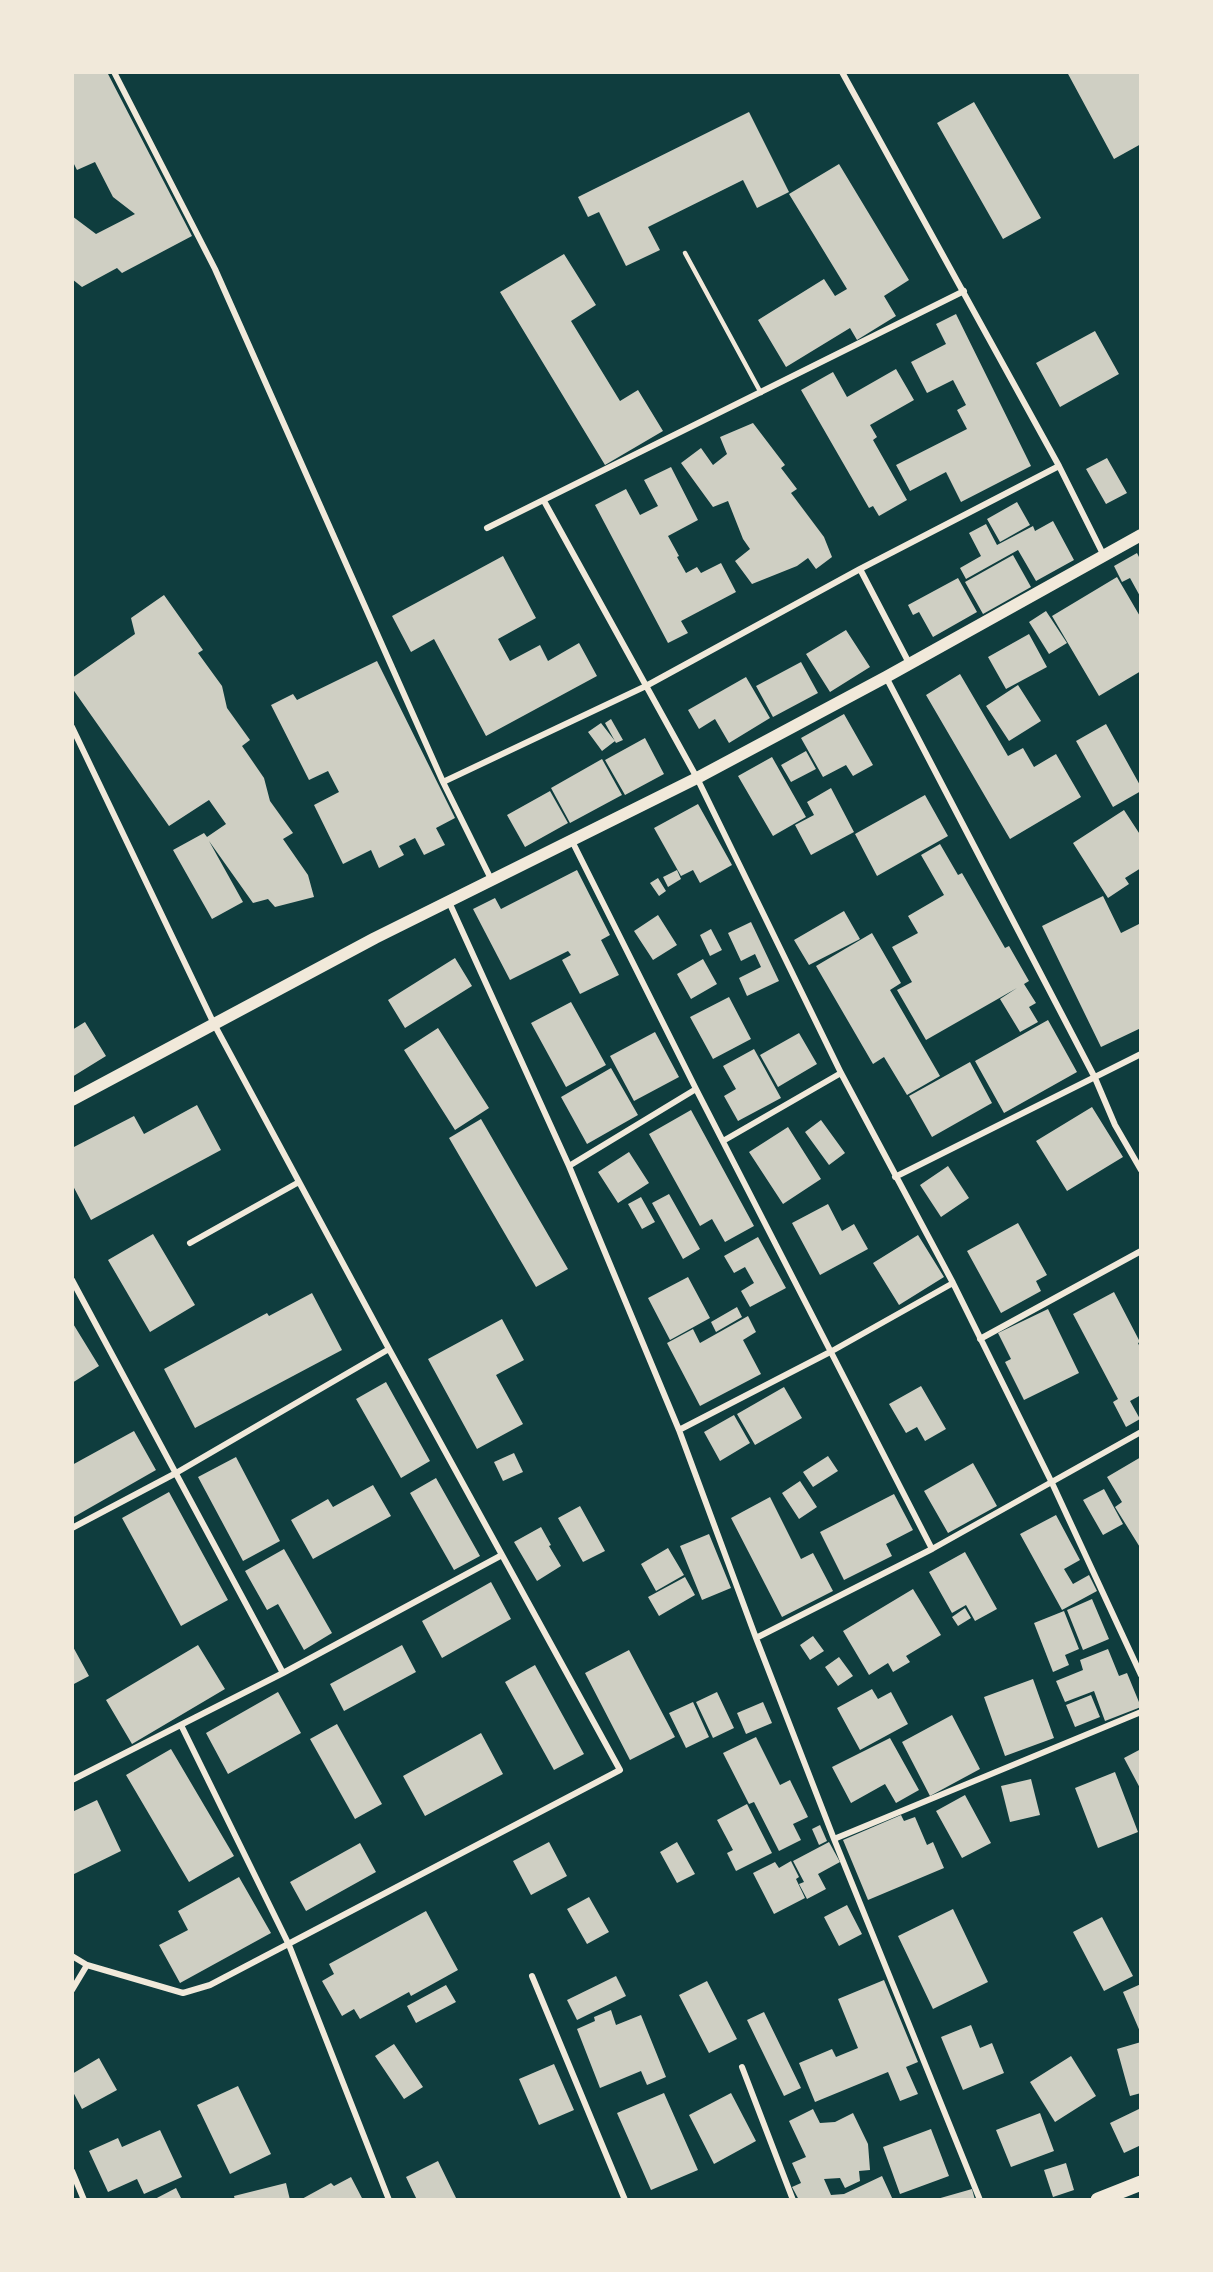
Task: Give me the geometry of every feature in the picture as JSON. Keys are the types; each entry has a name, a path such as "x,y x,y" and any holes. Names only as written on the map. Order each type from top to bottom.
{"main road":[{"path":"72,1100 491,879 697,778 886,677 1141,535"},
{"path":"1098,2200 1141,2183"}],"street":[{"path":"114,72 215,269 443,782 491,879"},
{"path":"842,72 964,291 1105,556"},
{"path":"487,528 964,291"},
{"path":"443,782 646,686 860,569 1059,466"},
{"path":"544,501 697,778 841,1073 953,1283 1052,1483 1141,1676"},
{"path":"860,569 909,663"},
{"path":"886,677 1141,1170"},
{"path":"72,727 214,1024 620,1770 210,1985 183,1993 87,1965 72,1956"},
{"path":"572,840 696,1089 932,1549"},
{"path":"449,902 568,1166 679,1430 834,1839 980,2200"},
{"path":"895,1177 1141,1054"},
{"path":"723,1141 841,1073"},
{"path":"568,1166 696,1089"},
{"path":"190,1243 299,1182"},
{"path":"980,1339 1141,1251"},
{"path":"72,1280 283,1673"},
{"path":"679,1430 832,1351 953,1283"},
{"path":"72,1528 176,1473 389,1349"},
{"path":"756,1638 932,1549 1141,1432"},
{"path":"72,1780 283,1673 502,1556"},
{"path":"834,1839 1141,1712"},
{"path":"181,1725 289,1945 389,2200"},
{"path":"72,1990 87,1965"},
{"path":"532,1976 625,2200"},
{"path":"742,2067 793,2200"},
{"path":"72,2170 84,2200"}],"lane":[{"path":"685,253 761,393"}],"building":[{"path":"72,72 107,72 192,236 122,273 117,268 82,287 72,279 72,216 96,234 135,214 113,197 95,162 77,170 72,160"},
{"path":"1067,72 1141,72 1141,144 1114,159"},
{"path":"974,102 1041,218 1003,239 937,123"},
{"path":"749,112 789,192 757,208 743,180 648,227 660,250 626,266 599,212 588,217 578,197"},
{"path":"839,164 909,280 884,296 896,316 857,340 850,328 786,367 758,320 824,279 835,296 847,289 789,194"},
{"path":"564,254 596,305 571,321 620,401 638,390 663,431 605,465 500,292"},
{"path":"956,314 1031,466 961,502 946,472 910,491 896,465 967,429 957,410 966,405 953,380 927,393 911,362 946,344 936,324"},
{"path":"1095,331 1119,374 1060,407 1036,363"},
{"path":"896,369 914,400 870,425 877,437 873,440 907,500 879,516 873,506 869,508 801,390 833,372 847,397"},
{"path":"753,423 785,465 781,468 797,489 791,493 824,537 832,557 816,569 808,558 797,566 752,584 735,561 750,549 743,539 728,501 713,507 681,463 701,448 713,465 727,454 720,437"},
{"path":"1107,458 1127,493 1106,504 1086,469"},
{"path":"671,467 698,520 668,536 679,556 677,557 686,573 697,567 701,573 721,563 736,592 681,621 688,633 668,643 595,505 626,489 640,515 658,506 644,480"},
{"path":"1017,502 1030,525 1000,542 987,519"},
{"path":"1053,521 1074,560 1036,581 1018,550 966,579 960,568 981,556 969,533 986,524 997,545 1033,526 1035,531"},
{"path":"1137,553 1141,561 1141,598 1130,578 1122,582 1114,566"},
{"path":"1013,555 1031,587 983,614 965,582"},
{"path":"503,556 536,618 498,639 510,661 540,645 548,661 579,643 597,676 486,736 434,639 411,652 392,616"},
{"path":"1117,577 1141,618 1141,671 1099,696 1052,616"},
{"path":"958,578 977,612 933,637 919,612 913,615 908,605"},
{"path":"164,595 203,650 198,653 222,686 227,708 250,740 242,746 264,778 270,801 293,833 283,839 308,875 314,897 275,907 268,899 253,903 209,841 243,902 212,919 173,850 204,833 207,837 226,824 209,800 169,826 72,688 72,678 135,634 131,618"},
{"path":"1046,611 1067,643 1049,654 1029,622"},
{"path":"846,630 870,667 830,692 806,654"},
{"path":"1029,634 1047,667 1006,689 988,657"},
{"path":"377,661 455,818 436,828 445,845 424,855 415,838 399,846 404,855 379,868 371,850 343,864 314,805 339,792 328,771 309,780 271,705 293,694 297,700"},
{"path":"801,662 818,693 773,717 756,686"},
{"path":"960,674 1008,756 1023,748 1034,767 1056,754 1081,797 1010,839 926,695"},
{"path":"746,677 770,718 729,743 715,719 699,729 688,710"},
{"path":"1018,685 1041,721 1009,741 986,706"},
{"path":"844,714 873,765 853,776 846,765 823,777 801,738"},
{"path":"611,719 623,740 616,743 605,723"},
{"path":"601,723 615,741 602,751 588,732"},
{"path":"1106,724 1141,787 1141,791 1113,807 1076,741"},
{"path":"645,738 664,774 625,795 605,760"},
{"path":"806,751 816,769 791,782 781,765"},
{"path":"772,757 806,817 773,836 738,776"},
{"path":"602,759 622,795 570,823 551,788"},
{"path":"831,788 854,832 811,855 795,825 814,815 807,802"},
{"path":"550,791 568,823 525,847 507,815"},
{"path":"925,795 948,836 877,876 855,834"},
{"path":"698,804 732,865 700,883 693,870 681,876 654,828"},
{"path":"1124,810 1141,836 1141,868 1125,878 1129,884 1108,898 1073,843"},
{"path":"940,844 958,875 962,873 1005,948 1009,946 1029,981 1024,984 1036,1003 1029,1007 1038,1022 1020,1032 1000,999 1017,988 926,1040 897,990 912,982 892,947 918,933 908,916 944,895 921,855"},
{"path":"577,870 610,935 601,940 619,975 580,994 562,960 571,955 568,951 510,980 473,909 495,898 501,909"},
{"path":"677,870 681,879 668,887 663,877"},
{"path":"658,878 666,891 659,896 650,883"},
{"path":"1103,896 1121,933 1141,923 1141,1028 1101,1047 1042,926"},
{"path":"844,911 860,939 809,965 794,940"},
{"path":"658,915 677,945 653,960 634,931"},
{"path":"751,922 779,981 747,996 739,978 761,967 755,954 741,961 728,933"},
{"path":"711,929 722,950 710,956 700,935"},
{"path":"872,933 901,983 890,990 940,1076 907,1095 884,1057 873,1064 816,966"},
{"path":"455,958 472,986 405,1028 388,1000"},
{"path":"703,959 717,984 691,999 677,974"},
{"path":"729,997 751,1039 713,1059 690,1017"},
{"path":"571,1002 606,1065 566,1087 531,1023"},
{"path":"1048,1020 1077,1072 1004,1113 975,1061"},
{"path":"85,1022 106,1056 72,1077 72,1030"},
{"path":"438,1028 489,1108 455,1130 404,1050"},
{"path":"655,1032 679,1077 634,1101 610,1056"},
{"path":"799,1033 817,1064 778,1087 760,1055"},
{"path":"754,1049 781,1098 738,1121 724,1096 736,1089 723,1066"},
{"path":"970,1062 992,1103 932,1137 909,1096"},
{"path":"611,1068 638,1115 587,1144 561,1097"},
{"path":"197,1105 221,1150 91,1220 72,1184 72,1148 134,1116 144,1134"},
{"path":"1092,1107 1123,1157 1067,1191 1036,1141"},
{"path":"691,1110 754,1226 725,1242 712,1219 700,1226 649,1134"},
{"path":"481,1119 568,1269 536,1287 449,1138"},
{"path":"821,1120 845,1153 829,1165 805,1132"},
{"path":"788,1127 821,1179 783,1204 749,1152"},
{"path":"629,1152 649,1183 618,1203 598,1172"},
{"path":"948,1166 969,1198 941,1217 920,1185"},
{"path":"669,1194 700,1249 683,1259 652,1203"},
{"path":"641,1197 655,1222 642,1229 628,1204"},
{"path":"828,1204 842,1231 854,1224 868,1249 820,1275 792,1223"},
{"path":"1018,1223 1047,1275 1036,1281 1041,1291 1001,1313 967,1251"},
{"path":"153,1234 195,1305 150,1332 108,1260"},
{"path":"918,1235 944,1277 899,1305 873,1263"},
{"path":"758,1237 786,1288 750,1307 741,1291 754,1283 745,1267 734,1273 724,1256"},
{"path":"688,1277 710,1318 670,1340 648,1298"},
{"path":"1114,1292 1140,1342 1138,1343 1141,1350 1141,1395 1130,1401 1140,1419 1126,1427 1113,1402 1118,1399 1073,1314"},
{"path":"312,1293 342,1350 195,1428 164,1369 267,1313 269,1316"},
{"path":"737,1307 742,1317 716,1332 711,1322"},
{"path":"1048,1309 1079,1373 1024,1400 1005,1362 1011,1359 998,1333"},
{"path":"748,1316 756,1332 743,1340 761,1374 700,1406 667,1343 693,1329 700,1343"},
{"path":"502,1319 524,1360 496,1375 523,1424 477,1449 428,1359"},
{"path":"72,1322 99,1366 72,1383"},
{"path":"386,1382 430,1461 401,1478 356,1399"},
{"path":"921,1386 946,1429 925,1441 917,1427 906,1433 889,1404"},
{"path":"784,1387 802,1418 755,1445 737,1414"},
{"path":"734,1415 750,1443 720,1461 704,1432"},
{"path":"134,1431 156,1470 72,1518 72,1465"},
{"path":"514,1453 523,1472 503,1481 494,1462"},
{"path":"828,1456 838,1471 813,1487 803,1472"},
{"path":"236,1457 280,1541 243,1561 198,1477"},
{"path":"1141,1457 1141,1549 1115,1507 1122,1502 1107,1477"},
{"path":"973,1463 997,1506 948,1533 924,1491"},
{"path":"436,1478 480,1556 454,1570 410,1493"},
{"path":"800,1481 817,1507 799,1519 782,1493"},
{"path":"373,1485 391,1516 313,1559 291,1520 328,1499 333,1507"},
{"path":"1104,1489 1123,1524 1103,1535 1083,1500"},
{"path":"169,1492 228,1600 181,1626 122,1518"},
{"path":"894,1494 913,1530 886,1544 892,1556 844,1580 820,1532"},
{"path":"770,1497 801,1559 813,1553 833,1591 782,1617 731,1518"},
{"path":"580,1506 605,1551 583,1562 558,1518"},
{"path":"1056,1515 1080,1560 1064,1569 1073,1584 1089,1575 1097,1591 1062,1610 1020,1534"},
{"path":"541,1527 561,1566 537,1581 514,1542"},
{"path":"709,1534 731,1588 702,1600 680,1546"},
{"path":"668,1548 684,1575 656,1591 641,1564"},
{"path":"284,1549 332,1633 304,1650 278,1604 267,1610 245,1571"},
{"path":"965,1552 997,1609 975,1621 966,1605 952,1613 929,1572"},
{"path":"685,1577 695,1595 659,1616 648,1597"},
{"path":"491,1582 511,1619 442,1658 422,1621"},
{"path":"913,1589 941,1635 906,1656 910,1662 893,1672 888,1663 869,1675 843,1631"},
{"path":"1092,1599 1109,1639 1083,1650 1067,1610"},
{"path":"965,1608 971,1618 958,1626 952,1617"},
{"path":"1064,1611 1079,1649 1065,1655 1069,1665 1053,1672 1034,1623"},
{"path":"813,1636 824,1651 810,1660 800,1645"},
{"path":"72,1645 89,1676 72,1685"},
{"path":"198,1645 225,1689 132,1744 106,1700"},
{"path":"402,1645 416,1672 344,1711 330,1684"},
{"path":"1108,1649 1119,1676 1127,1673 1141,1707 1105,1721 1094,1691 1065,1702 1056,1681 1083,1670 1080,1660"},
{"path":"629,1650 675,1737 630,1760 585,1673"},
{"path":"839,1657 853,1676 838,1686 825,1667"},
{"path":"535,1665 584,1754 554,1770 505,1682"},
{"path":"1033,1679 1054,1738 1005,1756 984,1697"},
{"path":"872,1689 878,1699 891,1692 908,1724 860,1750 837,1708"},
{"path":"278,1692 301,1733 228,1774 206,1733"},
{"path":"717,1692 734,1728 713,1738 696,1702"},
{"path":"1091,1695 1100,1717 1075,1727 1066,1705"},
{"path":"693,1702 709,1737 686,1748 669,1713"},
{"path":"763,1702 772,1723 746,1734 737,1713"},
{"path":"952,1715 980,1769 930,1796 902,1742"},
{"path":"337,1724 382,1804 355,1819 310,1739"},
{"path":"481,1733 503,1774 425,1816 403,1776"},
{"path":"756,1737 780,1785 790,1780 808,1817 793,1824 801,1840 779,1851 754,1802 749,1804 723,1753"},
{"path":"890,1738 919,1790 896,1803 885,1784 851,1803 832,1767"},
{"path":"171,1749 234,1856 189,1882 126,1775"},
{"path":"1141,1749 1141,1790 1124,1758"},
{"path":"1115,1772 1138,1832 1098,1848 1075,1788"},
{"path":"1031,1779 1040,1815 1010,1822 1001,1786"},
{"path":"965,1795 991,1843 962,1858 936,1811"},
{"path":"97,1800 121,1851 72,1875 72,1812"},
{"path":"747,1804 772,1853 736,1871 727,1853 733,1850 717,1820"},
{"path":"901,1815 904,1821 915,1817 927,1845 933,1842 944,1868 868,1900 843,1840"},
{"path":"820,1825 827,1841 819,1845 812,1829"},
{"path":"549,1842 567,1876 531,1895 513,1861"},
{"path":"677,1842 695,1874 677,1883 660,1852"},
{"path":"829,1842 840,1862 818,1874 826,1889 807,1899 799,1884 804,1882 793,1861"},
{"path":"360,1843 376,1872 306,1911 290,1882"},
{"path":"791,1861 799,1877 796,1879 805,1898 774,1914 753,1873 775,1862 779,1868"},
{"path":"239,1877 271,1933 180,1983 159,1945 188,1930 178,1911"},
{"path":"589,1897 609,1932 587,1944 567,1909"},
{"path":"847,1905 862,1934 839,1946 824,1917"},
{"path":"953,1909 988,1982 933,2009 898,1936"},
{"path":"426,1911 458,1970 411,1996 409,1992 360,2019 354,2009 342,2016 322,1981 334,1974 329,1964"},
{"path":"1102,1917 1133,1976 1104,1991 1073,1932"},
{"path":"616,1976 626,1996 577,2020 567,2000"},
{"path":"884,1980 918,2062 906,2067 918,2094 900,2101 888,2072 815,2102 799,2063 832,2049 836,2057 858,2048 838,1999"},
{"path":"707,1981 737,2039 709,2053 679,1995"},
{"path":"1141,1984 1141,2034 1123,1992"},
{"path":"446,1985 456,2002 416,2023 407,2006"},
{"path":"611,2010 616,2025 641,2015 666,2077 647,2085 641,2071 600,2088 577,2029 595,2021 594,2017"},
{"path":"764,2012 801,2088 784,2096 747,2020"},
{"path":"971,2025 980,2048 992,2043 1004,2073 963,2090 941,2037"},
{"path":"1141,2042 1141,2093 1130,2096 1117,2049"},
{"path":"394,2044 423,2087 404,2099 375,2056"},
{"path":"1071,2056 1096,2096 1055,2122 1030,2082"},
{"path":"99,2058 117,2090 82,2109 72,2090 72,2074"},
{"path":"554,2064 574,2110 539,2125 519,2079"},
{"path":"238,2086 271,2154 230,2174 197,2105"},
{"path":"664,2093 698,2170 651,2190 617,2113"},
{"path":"731,2093 756,2141 714,2164 689,2115"},
{"path":"813,2109 820,2123 835,2122 853,2113 868,2144 870,2170 859,2171 860,2181 845,2188 840,2178 824,2179 831,2195 844,2194 882,2176 893,2200 799,2200 792,2187 801,2183 792,2163 806,2157 789,2121"},
{"path":"1139,2109 1141,2145 1124,2153 1110,2123"},
{"path":"1040,2113 1054,2151 1011,2167 996,2130"},
{"path":"931,2129 949,2176 900,2194 883,2147"},
{"path":"160,2130 182,2177 144,2194 137,2179 108,2192 89,2151 118,2138 122,2147"},
{"path":"438,2161 457,2200 417,2200 406,2177"},
{"path":"1066,2163 1074,2190 1053,2197 1044,2170"},
{"path":"351,2177 363,2200 300,2200 331,2183 334,2186"},
{"path":"286,2183 290,2200 235,2200 234,2196"},
{"path":"176,2188 182,2200 153,2200"},
{"path":"972,2189 975,2200 937,2200 937,2199"}]}
